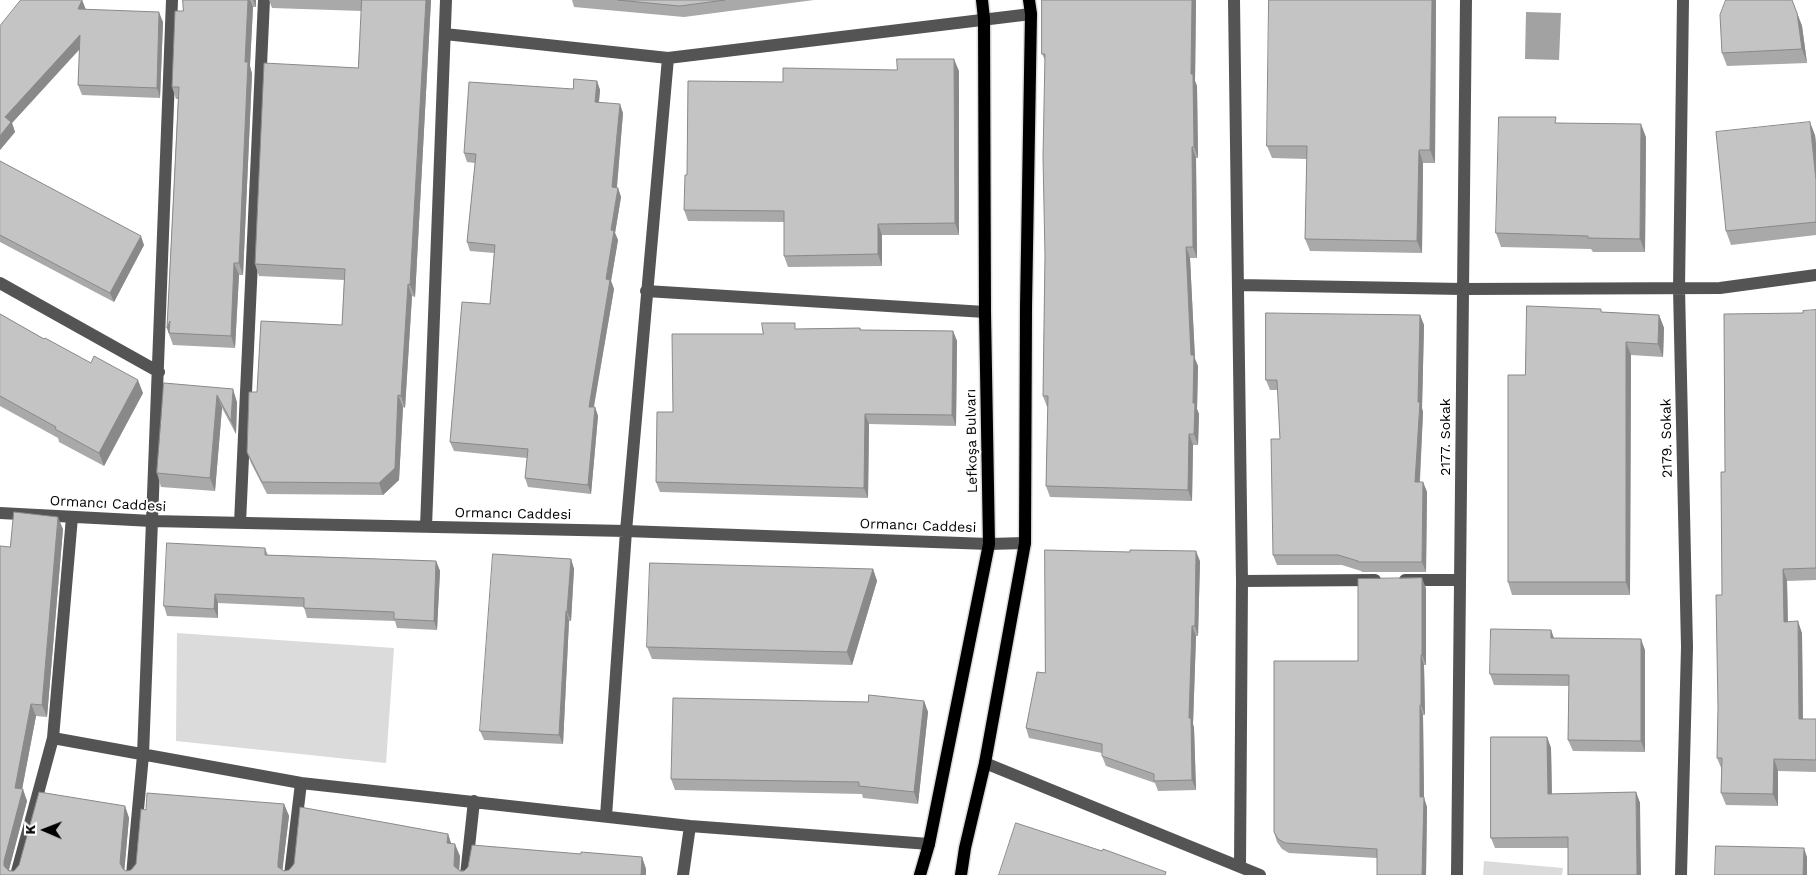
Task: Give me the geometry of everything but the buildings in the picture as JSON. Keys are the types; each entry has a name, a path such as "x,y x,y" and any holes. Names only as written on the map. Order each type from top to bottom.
{"main road":[{"name":"Lefkoşa Bulvarı","path":"920,875 929,844 989,544 985,312 984,19 982,0"},
{"path":"961,875 965,848 985,763 1025,543 1026,307 1031,14 1029,0"}],"street":[{"path":"132,875 143,756 172,0"},
{"path":"240,523 264,0"},
{"path":"426,527 446,0"},
{"path":"1234,0 1242,581 1240,867"},
{"name":"2177. Sokak","path":"1458,875 1466,0"},
{"name":"2179. Sokak","path":"1681,875 1687,647 1679,288 1683,0"},
{"path":"445,34 668,58 1031,14"},
{"path":"606,816 626,531 668,58"},
{"path":"1238,285 1462,289 1720,288 1816,275"},
{"path":"0,283 159,372"},
{"path":"646,291 985,312"},
{"name":"Ormancı Caddesi","path":"0,513 152,521 626,531 989,544 1025,543"},
{"path":"16,875 53,738 72,517"},
{"path":"1242,581 1460,580"},
{"path":"53,738 143,756 301,783 690,826 929,844"},
{"path":"985,763 1260,875"},
{"path":"290,875 301,783"},
{"path":"466,875 474,802"},
{"path":"683,875 690,826"}],"shaded area":[{"path":"1526,12 1561,13 1559,60 1525,59"},
{"path":"177,633 394,648 386,763 176,741"},
{"path":"1484,861 1563,868 1562,875 1483,875"}]}
